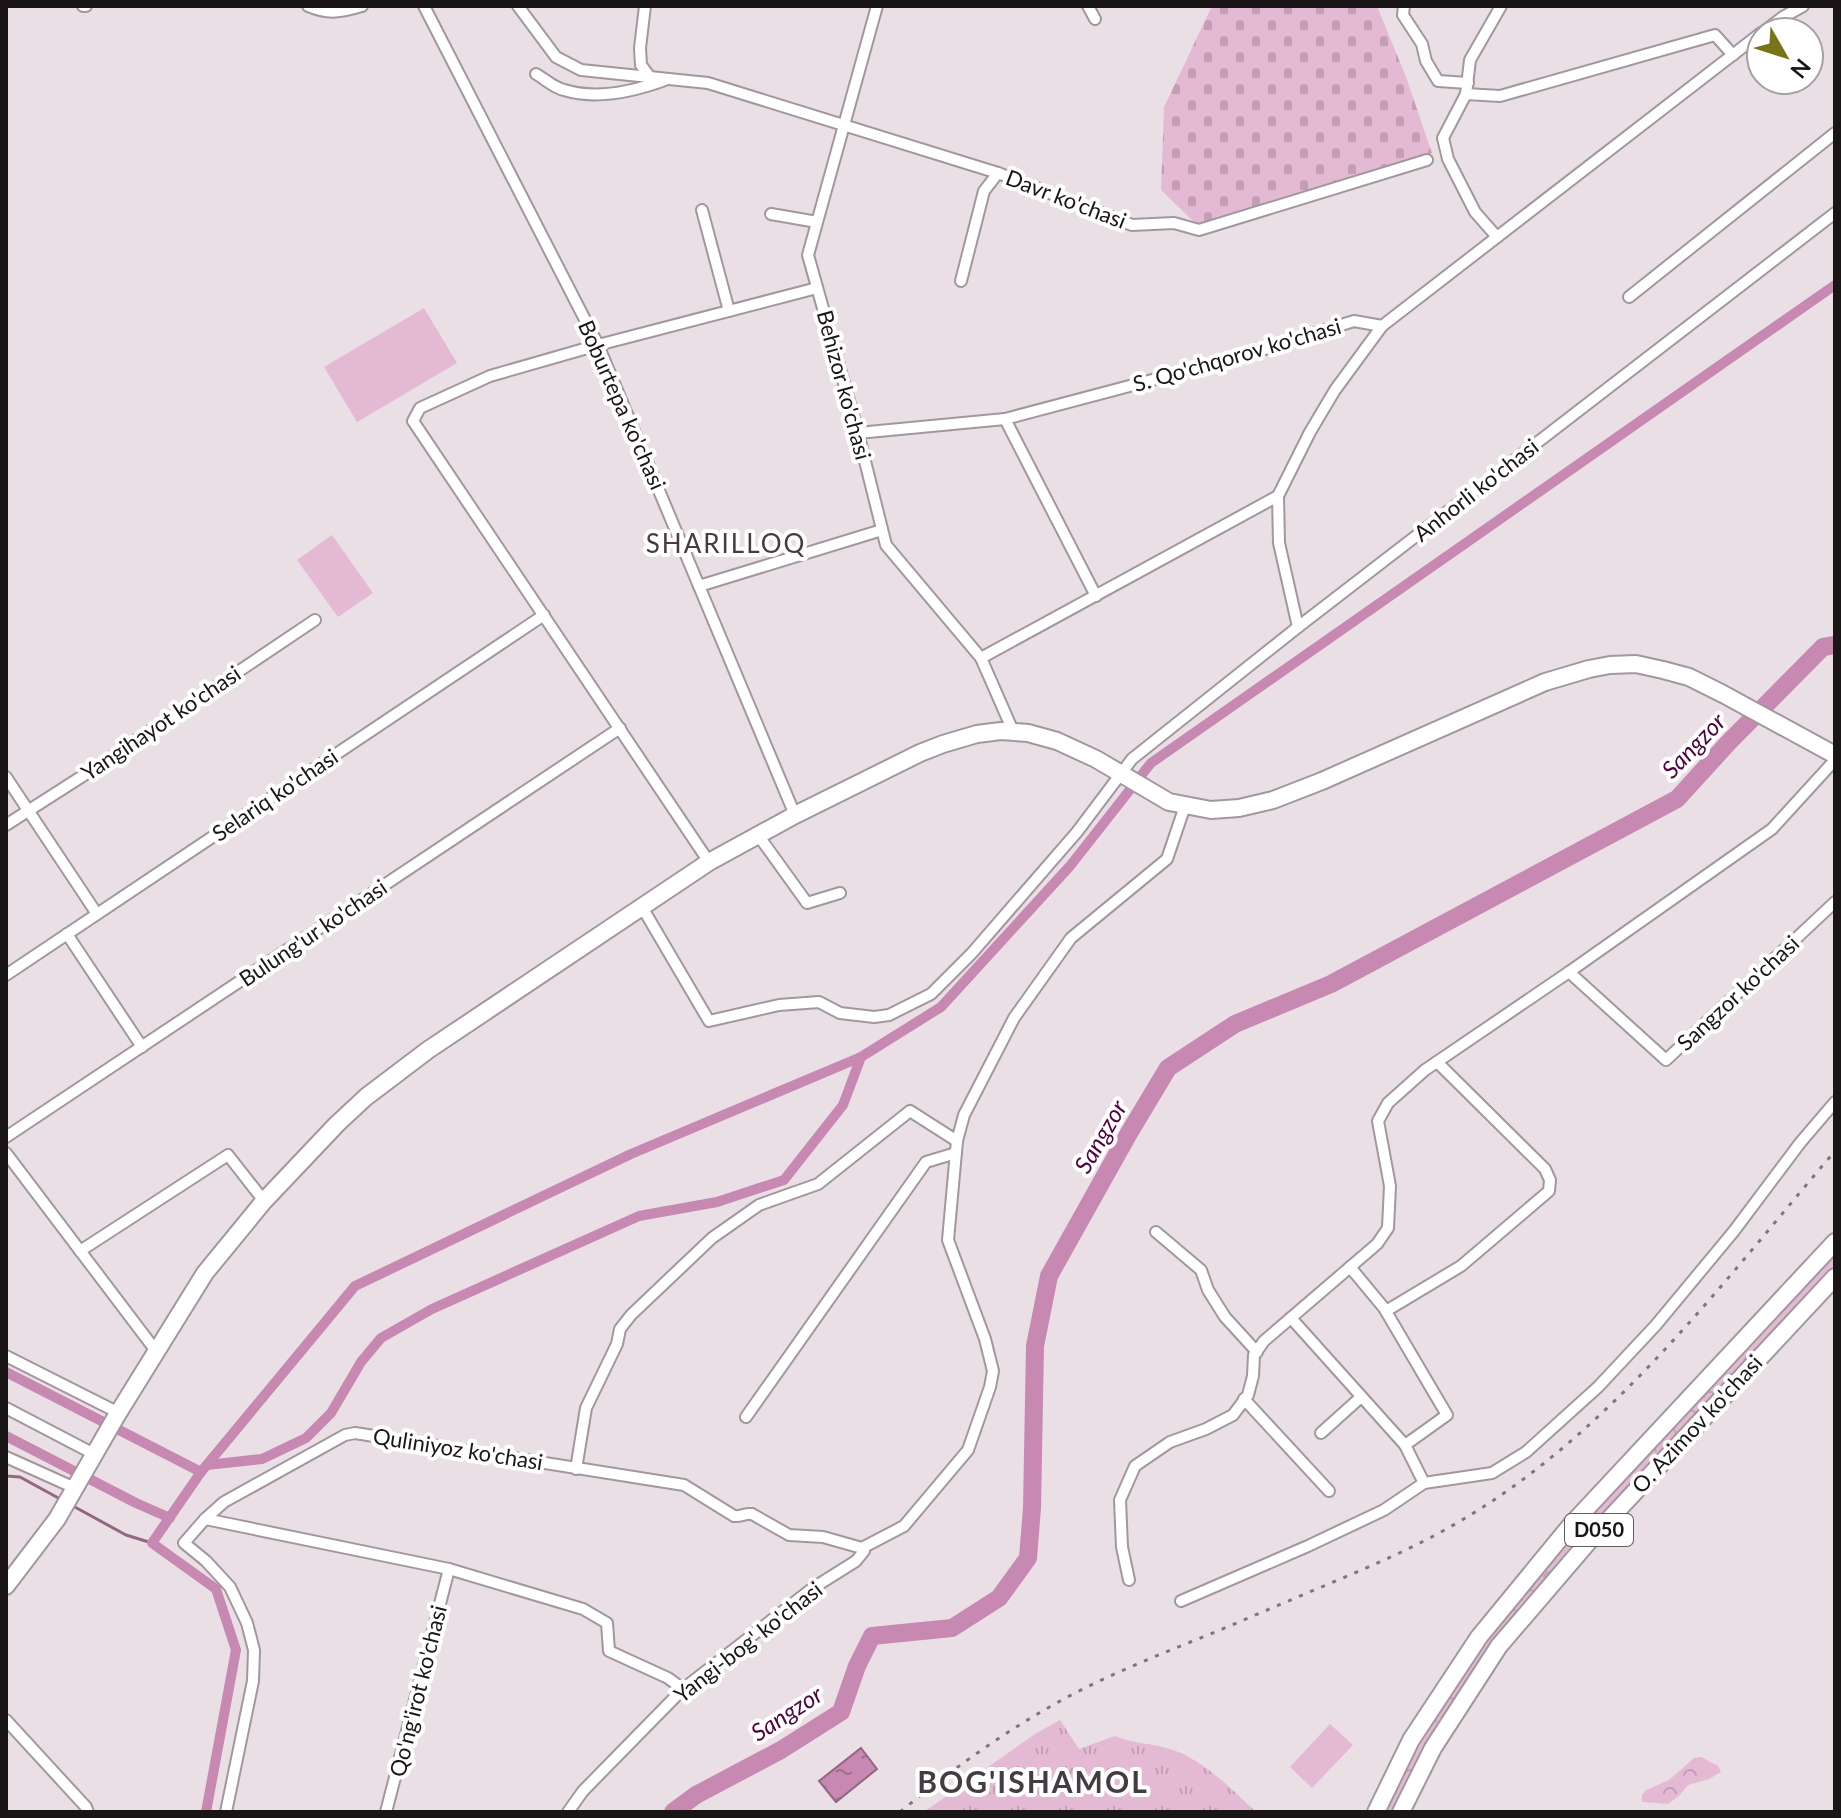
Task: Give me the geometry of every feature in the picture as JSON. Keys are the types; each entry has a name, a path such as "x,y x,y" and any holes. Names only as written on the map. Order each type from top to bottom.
{"main road":[{"path":"6,1586 36,1548 71,1494 205,1273 264,1201 327,1133 366,1097 396,1073 709,862 920,753 977,734 1013,731 1057,741 1122,772 1169,802 1220,810 1239,808 1289,794 1524,691 1589,669 1623,664 1689,677 1835,758"},
{"name":"D050","path":"1376,1812 1411,1740 1479,1637 1571,1525 1835,1242"},
{"name":"O. Azimov ko'chasi","path":"1401,1812 1433,1748 1499,1646 1589,1541 1835,1277"},
{"path":"1571,1525 1583,1523 1587,1526 1589,1541"}],"street":[{"path":"308,6 321,12 340,12 362,6"},
{"name":"Boburtepa ko'chasi","path":"424,6 598,345 795,815"},
{"name":"Davr ko'chasi","path":"518,6 556,57 581,70 708,83 998,173 1132,225 1174,223 1199,230 1427,160"},
{"path":"645,6 641,65 650,77"},
{"name":"Behizor ko'chasi","path":"877,6 808,255 886,545 981,658 1013,731"},
{"path":"1088,6 1095,19"},
{"path":"1404,6 1403,15 1422,44 1426,61 1438,81 1500,96 1715,35 1733,55"},
{"path":"1497,237 1475,212 1448,159 1443,138 1467,89 1470,60 1501,6"},
{"path":"1785,16 1803,6"},
{"path":"1298,627 1279,543 1278,496 1328,400 1382,326 1745,46"},
{"path":"536,74 562,90 583,93 638,90 667,79"},
{"path":"1629,297 1835,133"},
{"path":"961,281 984,191 998,173"},
{"path":"702,210 729,311"},
{"name":"Anhorli ko'chasi","path":"642,907 709,1021 779,1005 819,1002 840,1013 874,1017 889,1015 931,994 972,953 1077,832 1132,759 1298,627 1835,213"},
{"path":"771,214 817,222"},
{"path":"709,862 413,421 420,408 490,376 817,288"},
{"name":"S. Qo'chqorov ko'chasi","path":"858,433 1005,419 1239,357 1354,321 1382,326"},
{"path":"1005,419 1096,596"},
{"path":"981,658 1278,496"},
{"path":"699,586 882,530"},
{"name":"Selariq ko'chasi","path":"6,975 544,615"},
{"name":"Yangihayot ko'chasi","path":"6,825 315,620"},
{"name":"Bulung'ur ko'chasi","path":"6,1137 620,728"},
{"path":"1129,1580 1122,1547 1120,1500 1135,1466 1170,1442 1233,1415 1248,1395 1254,1355 1264,1341 1377,1244 1388,1228 1390,1186 1378,1121 1388,1103 1425,1070 1772,829 1835,758"},
{"path":"6,777 97,914"},
{"name":"Yangi-bog' ko'chasi","path":"568,1812 583,1791 683,1689 813,1588 856,1561 864,1551 862,1548 904,1526 968,1450 993,1371 985,1339 948,1240 957,1141 964,1115 1014,1018 1071,938 1167,859 1185,806"},
{"path":"758,835 807,903 840,893"},
{"name":"Sangzor ko'chasi","path":"1569,972 1666,1060 1835,902"},
{"path":"67,934 142,1047"},
{"path":"1386,1311 1461,1266 1549,1191 1550,1180 1545,1169 1437,1062"},
{"path":"1181,1601 1384,1510 1424,1483 1492,1473 1526,1452 1598,1387 1666,1313 1835,1102"},
{"path":"576,1469 586,1408 617,1344 620,1329 712,1238 759,1205 818,1184 910,1111 957,1141"},
{"path":"6,1153 156,1351"},
{"path":"746,1417 926,1162 956,1153"},
{"path":"80,1251 228,1155 264,1201"},
{"path":"1156,1232 1201,1270 1208,1290 1225,1317 1257,1352"},
{"path":"1350,1267 1386,1311 1447,1415 1405,1445"},
{"path":"1291,1318 1405,1445 1424,1483"},
{"path":"6,1356 118,1414"},
{"path":"1321,1433 1361,1397"},
{"path":"1244,1399 1329,1491"},
{"path":"6,1408 95,1453"},
{"name":"Quliniyoz ko'chasi","path":"205,1519 224,1502 345,1435 355,1433 684,1485 734,1516 748,1513 789,1535 823,1537 862,1548"},
{"path":"6,1457 71,1494"},
{"path":"226,1812 253,1681 254,1650 247,1623 230,1587 184,1543 205,1519 449,1569 583,1609 607,1623 609,1651 668,1678 683,1689"},
{"name":"Qo'ng'irot ko'chasi","path":"386,1812 449,1569"},
{"path":"6,1720 88,1812"}],"green space":[{"path":"1212,6 1377,6 1432,153 1196,224 1161,190 1164,107"},
{"path":"424,308 457,363 357,422 324,367"},
{"path":"332,535 373,593 338,617 297,560"},
{"path":"1835,1254 1835,1265 1597,1520 1592,1520 1591,1514"},
{"path":"1570,1538 1573,1544 1492,1641 1425,1745 1390,1812 1382,1812 1418,1743 1485,1638"},
{"path":"1060,1720 1079,1749 1115,1736 1182,1753 1216,1776 1256,1812 924,1812 1035,1734"},
{"path":"1330,1724 1353,1745 1312,1788 1290,1767"},
{"path":"1701,1757 1718,1766 1721,1772 1688,1785 1668,1804 1642,1802 1646,1790 1669,1780 1694,1758"}],"water":[{"path":"861,1748 877,1769 836,1802 819,1781"}],"waterway":[{"path":"206,1812 236,1650 216,1589 152,1543 201,1472 355,1286 631,1154 861,1057 941,1007 1070,866 1151,763 1835,285"},
{"name":"Sangzor","path":"673,1812 696,1795 781,1750 841,1712 857,1666 872,1636 952,1628 999,1598 1028,1558 1035,1346 1049,1276 1168,1068 1235,1024 1331,984 1677,799 1823,647 1835,645"},
{"path":"207,1465 262,1459 306,1438 331,1413 361,1362 381,1338 432,1309 639,1216 717,1202 784,1180 843,1105 861,1057"},
{"path":"6,1372 201,1472"},
{"path":"6,1436 170,1518"},
{"path":"6,1476 20,1477 62,1500"},
{"path":"73,1506 126,1535 152,1543"}],"railway":[{"path":"900,1812 984,1748 1075,1693 1398,1554 1462,1520 1517,1484 1617,1399 1663,1351 1835,1151"}],"district":[{"name":"SHARILLOQ","path":"726,544"},
{"name":"BOG'ISHAMOL","path":"1033,1783"}]}
